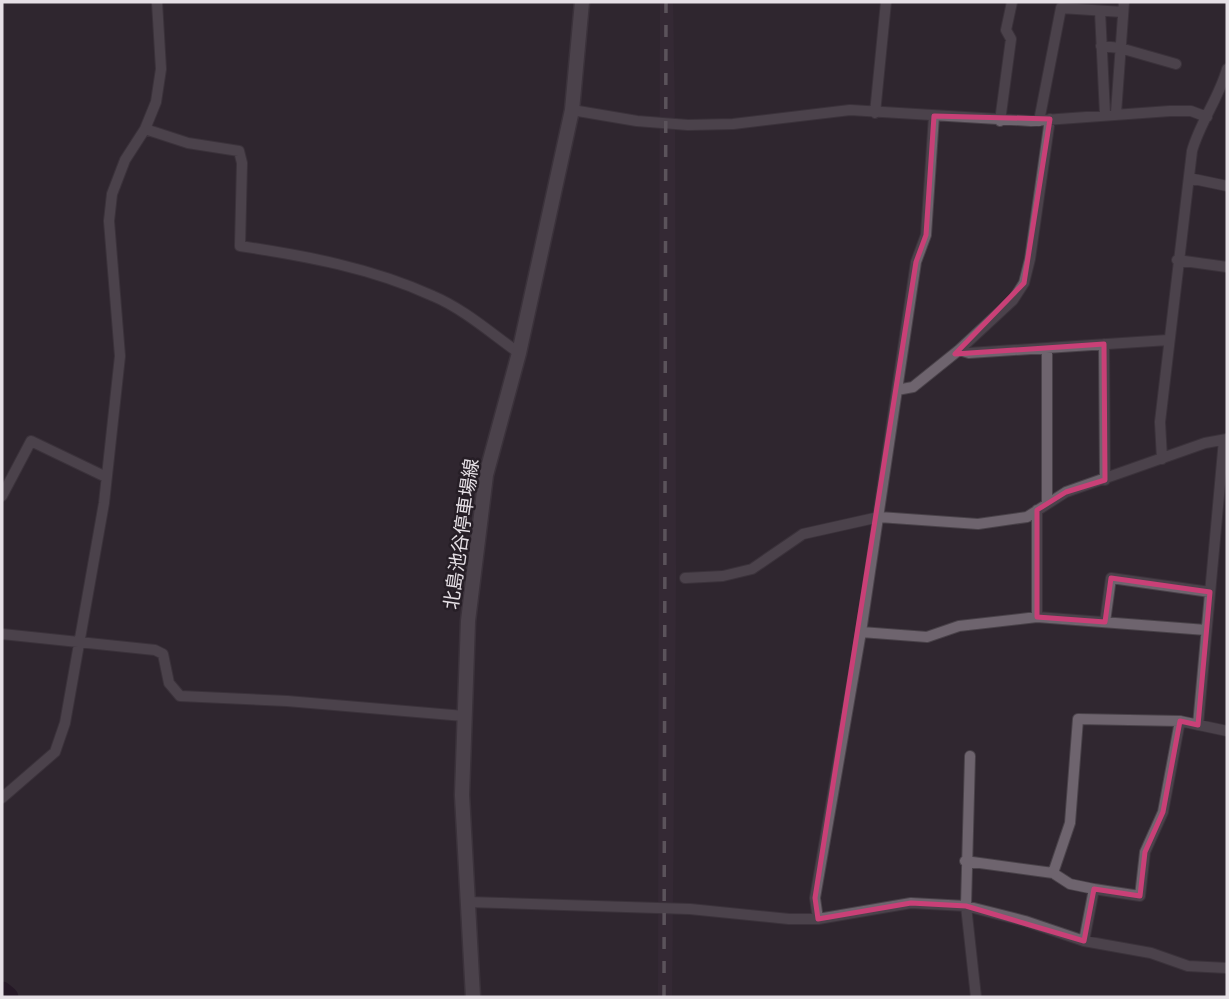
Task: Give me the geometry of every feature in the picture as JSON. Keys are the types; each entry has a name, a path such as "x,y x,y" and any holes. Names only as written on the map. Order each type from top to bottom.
{"main road":[{"name":"北島池谷停車場線","path":"473,997 462,794 468,621 486,475 519,353 572,110 582,2"}],"street":[{"path":"2,799 43,766 61,743 104,503 120,356 109,221 112,194 125,160 145,129 156,102 161,69 157,2"},
{"path":"875,113 886,2"},
{"path":"1000,121 1011,39 1006,30 1012,2"},
{"path":"1039,121 1062,8 1100,11 1123,7 1110,114"},
{"path":"1100,11 1101,46 1110,114"},
{"path":"1101,46 1120,47 1175,64"},
{"path":"1163,459 1160,422 1177,260 1189,178 1197,134 1224,94 1227,69"},
{"path":"572,110 637,121 688,125 733,124 850,110 1000,121 1191,111 1207,117"},
{"path":"818,919 815,898 861,632 916,262 926,234 934,116"},
{"path":"897,390 913,387 959,350 1013,300 1024,283 1030,259 1050,119"},
{"path":"145,129 188,144 239,151 242,163 240,246 350,266 435,296 519,353"},
{"path":"1189,178 1227,186"},
{"path":"1177,260 1227,267"},
{"path":"959,350 969,353 1168,340"},
{"path":"1104,344 1105,480"},
{"path":"1047,348 1047,504"},
{"path":"685,578 723,576 752,569 803,534 879,517 978,524 1027,517 1066,492 1205,443 1226,439 1198,725"},
{"path":"2,496 31,441 106,477"},
{"path":"1037,510 1037,617"},
{"path":"1105,622 1111,578 1210,592"},
{"path":"861,632 927,637 959,626 1037,617 1206,630"},
{"path":"2,634 155,650 163,654 167,662 169,683 180,696 287,701 464,716"},
{"path":"1053,873 1070,823 1078,719 1180,722 1227,731"},
{"path":"965,861 1053,873 1070,884 1140,896 1145,852 1163,812 1180,722"},
{"path":"970,756 965,861 966,906 976,997"},
{"path":"1084,941 1094,889"},
{"path":"467,902 690,909 789,919 818,919 911,903 966,906 1025,920 1084,941 1152,953 1188,966 1227,968"}],"highlighted area":[{"path":"934,116 1050,119 1024,283 955,354 1104,344 1105,480 1066,492 1037,510 1037,617 1105,622 1111,578 1210,592 1198,725 1180,721 1163,812 1145,852 1140,896 1094,889 1084,941 966,906 911,903 818,919 815,898 916,262 926,235"}],"shaded area":[{"path":"660,2 673,2 675,124 676,578 672,997 658,997"}],"waterway":[{"path":"2,992 8,997"}],"railway":[{"path":"664,997 666,2"}]}
